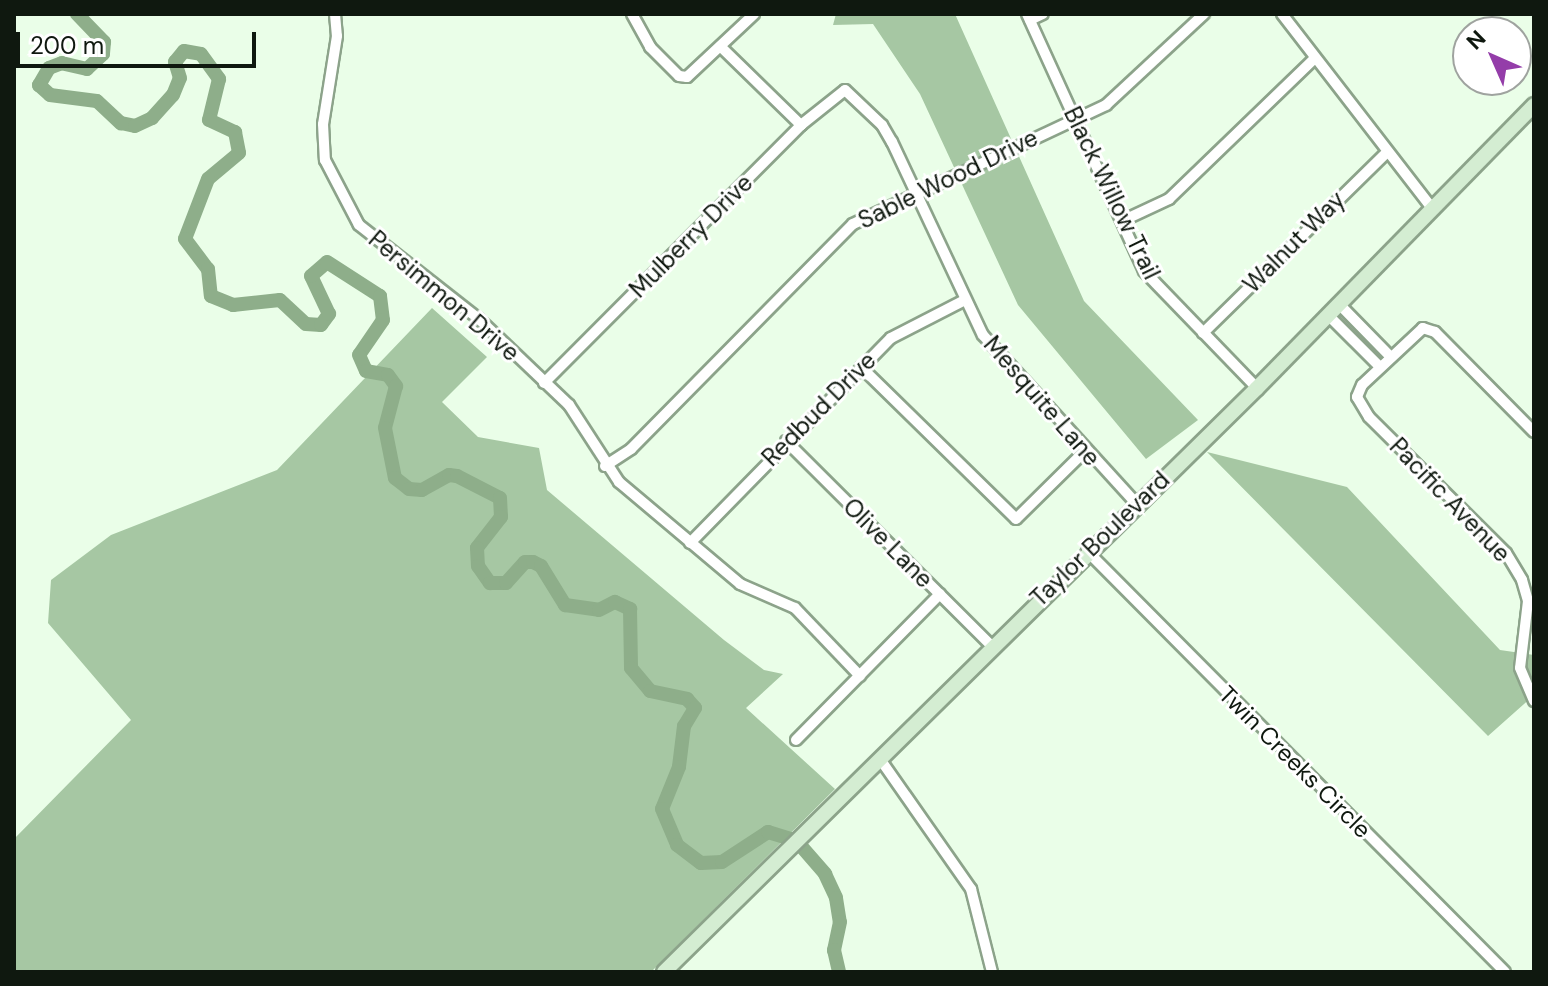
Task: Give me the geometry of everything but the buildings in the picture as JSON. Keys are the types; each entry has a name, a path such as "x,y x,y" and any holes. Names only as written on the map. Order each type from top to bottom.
{"street":[{"name":"Persimmon Drive","path":"335,14 337,36 323,124 325,160 343,203 377,242 479,319 578,416 605,466 740,584 795,608 860,676"},
{"path":"632,14 650,47 679,76 687,77 754,14"},
{"path":"1028,17 1043,14"},
{"name":"Sable Wood Drive","path":"605,466 631,449 853,224 1122,95 1204,14"},
{"path":"1282,14 1386,153 1432,208"},
{"name":"Black Willow Trail","path":"1028,17 1144,271 1257,388"},
{"path":"721,47 801,125"},
{"path":"1122,221 1169,199 1315,58"},
{"name":"Mulberry Drive","path":"544,383 801,125 839,91"},
{"name":"Mesquite Lane","path":"839,91 850,93 882,125 965,300 993,348 1025,379 1085,451 1136,503"},
{"name":"Taylor Boulevard","path":"664,972 991,645 1257,388 1534,105"},
{"name":"Walnut Way","path":"1203,333 1386,153"},
{"name":"Redbud Drive","path":"690,543 786,441 903,329 965,300"},
{"path":"1333,310 1390,356"},
{"path":"1333,310 1380,367 1423,328 1435,332 1534,432"},
{"path":"861,367 1016,519 1085,451"},
{"name":"Pacific Avenue","path":"1380,367 1357,397 1369,417 1506,553 1531,602 1520,668 1534,701"},
{"name":"Olive Lane","path":"786,441 991,645"},
{"name":"Twin Creeks Circle","path":"1087,551 1505,972"},
{"path":"796,740 940,594"},
{"path":"880,759 971,889 992,972"}],"green space":[{"path":"836,14 955,14 1084,301 1198,420 1146,459 1018,305 920,94 873,24 833,25"},
{"path":"432,308 487,357 442,402 478,437 539,448 547,490 724,640 764,670 783,674 746,708 835,789 651,972 14,972 14,839 131,720 48,623 51,580 111,535 277,470"},
{"path":"1207,452 1347,487 1500,650 1534,655 1534,695 1488,736"}],"waterway":[{"path":"77,14 104,42 103,54 87,69 62,63 49,68 39,85 50,95 97,101 121,123 135,126 152,118 173,95 180,78 175,62 184,51 201,54 219,79 209,120 235,132 239,153 208,179 185,239 208,269 211,296 233,305 280,300 306,324 321,325 329,314 311,276 327,262 380,296 383,320 359,355 366,371 388,375 396,386 385,428 395,478 409,489 422,490 449,475 457,476 500,498 501,517 477,548 478,566 490,583 506,583 525,562 533,562 541,566 565,605 599,610 615,602 630,609 631,668 650,691 687,699 695,708 684,726 679,767 662,809 677,845 701,863 722,862 768,832 794,840"},
{"path":"801,846 825,874 836,898 840,922 834,950 839,972"}]}
